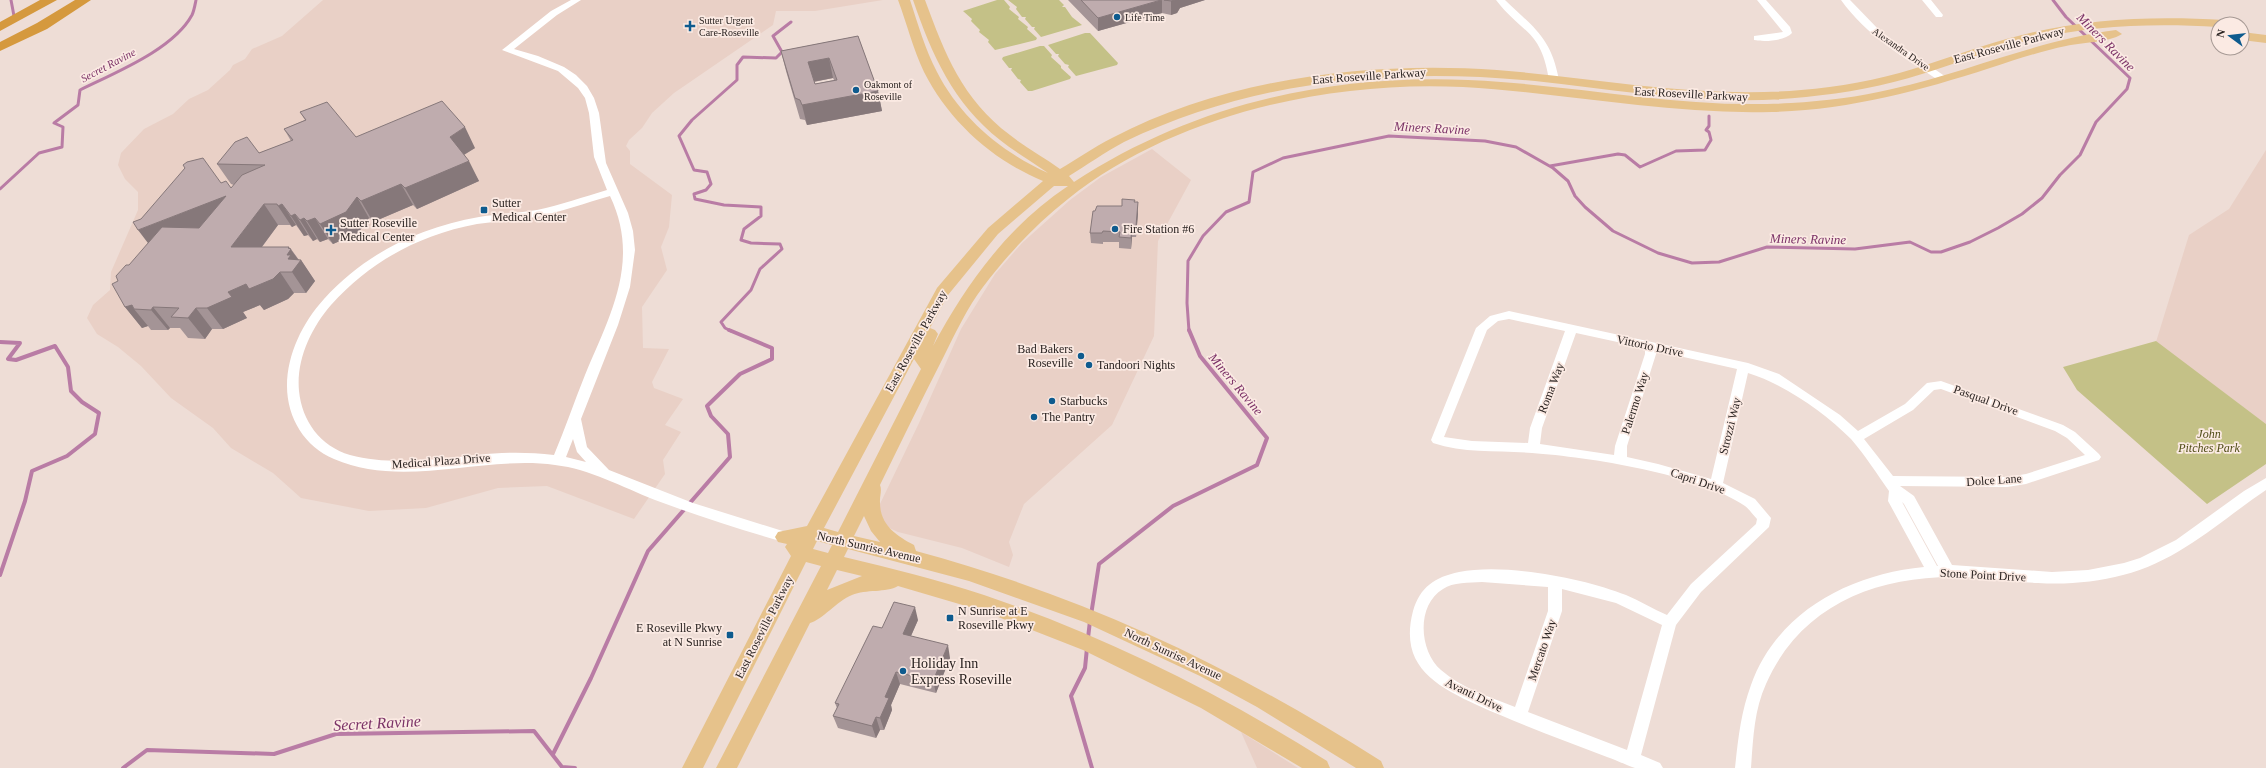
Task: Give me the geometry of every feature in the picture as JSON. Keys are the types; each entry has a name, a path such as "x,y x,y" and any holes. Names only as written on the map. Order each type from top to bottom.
{"highway":[{"path":"4,25 50,0"},
{"path":"1,47 47,23 84,0"}],"main road":[{"path":"904,0 930,70 955,110 974,130 1036,174 1056,177"},
{"path":"918,0 944,67 966,101 988,124 1005,138 1056,177 1074,188"},
{"name":"East Roseville Parkway","path":"726,768 792,642 930,367 968,297 991,266 1032,222 1074,188 1116,161 1174,132 1223,114 1270,100 1328,90 1388,84 1453,83 1654,98 1756,97 1848,88 1927,68 2025,38 2066,29 2114,23 2174,22 2210,24"},
{"path":"2250,27 2266,28"},
{"name":"East Roseville Parkway","path":"692,768 812,533 920,330 954,275 967,257 997,225 1056,177 1112,142 1161,120 1223,99 1287,84 1346,75 1422,71 1499,74 1554,80 1701,108 1765,109 1860,100 1893,93 2062,42 2106,34 2158,31 2210,33"},
{"path":"2250,37 2266,39"},
{"path":"1516,87 1547,84 1554,80"},
{"path":"930,367 921,361 922,350 946,299 954,275"},
{"path":"878,471 872,493 871,510 878,528 896,544 940,564"},
{"name":"North Sunrise Avenue","path":"784,537 812,533 940,564 1047,598 1176,654 1275,706 1374,768"},
{"name":"North Sunrise Avenue","path":"784,537 802,554 923,585 989,605 1041,624 1171,682 1248,723 1320,768"},
{"path":"792,642 822,604 844,588 861,583 883,581 923,585"}],"street":[{"path":"558,460 619,302 627,274 629,259 627,230 601,163 594,113 586,90 577,80 552,64 506,50 549,16 577,0"},
{"path":"1500,0 1538,35 1545,44 1551,58 1554,80"},
{"path":"1757,38 1784,36 1788,33 1787,29 1761,0"},
{"name":"Alexandra Drive","path":"1845,0 1863,21 1883,39 1943,78"},
{"path":"1926,0 1939,15"},
{"name":"Medical Plaza Drive","path":"612,192 542,212 458,226 415,238 387,250 355,274 329,300 310,325 296,359 293,396 295,408 304,428 311,438 322,446 347,459 363,463 397,466 489,457 558,460 606,475 710,515 784,537"},
{"name":"Vittorio Drive","path":"1437,440 1482,328 1488,321 1499,316 1509,315 1744,366 1775,377 1836,418 1856,437 1893,486 1909,500 1948,571"},
{"name":"Roma Way","path":"1533,448 1536,428 1572,329"},
{"name":"Palermo Way","path":"1620,461 1621,446 1651,354 1651,346"},
{"name":"Strozzi Way","path":"1716,486 1744,366"},
{"name":"Pasqual Drive","path":"1856,437 1872,430 1909,407 1929,387 1941,385 1958,389 2059,428 2071,435 2095,457"},
{"path":"576,416 577,436 581,449 606,475"},
{"name":"Capri Drive","path":"1437,440 1451,444 1533,448 1664,469 1716,486 1755,507 1764,518 1762,527 1696,588 1670,622 1632,759"},
{"name":"Dolce Lane","path":"1893,486 2007,482 2026,479 2095,457"},
{"name":"Stone Point Drive","path":"1743,768 1745,730 1752,695 1766,666 1786,636 1805,618 1825,603 1862,586 1906,573 1948,571 2057,578 2124,569 2145,562 2169,551 2266,483"},
{"name":"Vittorio Drive","path":"1893,486 1895,501 1933,572"},
{"path":"1900,511 1915,510"},
{"name":"Avanti Drive","path":"1655,768 1519,716 1447,684 1429,668 1417,646 1416,623 1424,598 1442,582 1470,576 1555,582 1621,598 1670,622"},
{"name":"Mercato Way","path":"1519,716 1555,611 1555,582"}],"shaded area":[{"path":"323,0 883,0 815,11 776,11 773,25 674,93 652,113 642,128 629,140 626,146 630,151 630,164 672,195 669,227 661,247 667,270 642,307 643,348 669,349 652,382 654,388 683,399 665,425 681,432 663,460 665,474 634,519 547,486 498,488 426,508 369,511 301,498 273,473 231,448 213,428 171,398 141,366 118,347 97,334 87,318 93,305 110,290 111,272 138,210 138,192 125,179 118,165 121,153 144,129 173,114 189,99 208,90 230,70 233,65 245,59 252,49 282,36"},
{"path":"1152,149 1191,180 1158,241 1154,336 1112,425 1024,504 1009,542 1013,555 1009,567 962,548 898,532 885,526 879,506 919,423 961,329 995,274 1022,243 1070,200 1101,177"},
{"path":"2266,150 2266,424 2156,342 2189,235 2229,209"},
{"path":"1241,732 1298,768 1257,768"}],"green space":[{"path":"997,0 1004,0 1010,7 1009,9 1019,17 1018,19 1028,27 1027,29 1037,38 1036,40 995,50 988,42 989,40 979,32 980,30 971,21 972,19 963,11"},
{"path":"1008,0 1059,0 1064,5 1062,7 1065,7 1072,17 1082,25 1041,37 1034,29 1035,27 1032,27 1025,19 1026,17 1022,17 1016,9 1017,7"},
{"path":"1085,33 1090,33 1118,63 1117,65 1076,76 1068,67 1069,65 1065,64 1058,56 1059,54 1056,54 1048,45"},
{"path":"1044,46 1052,55 1051,57 1071,77 1070,79 1028,91 1020,82 1021,80 1018,79 1011,70 1012,68 1009,68 1002,59 1003,57"},
{"name":"John Pitches Park","path":"2156,341 2266,424 2266,464 2207,504 2077,390 2063,367"}],"building":[{"path":"1081,0 1161,0 1098,18"},
{"path":"858,36 878,91 802,105 800,100 795,98 781,51","holes":["829,58 837,80 815,84 808,62"]},
{"path":"442,101 465,127 450,137 469,161 405,188 401,184 361,201 357,197 346,212 320,224 315,218 307,221 304,218 300,220 295,214 291,216 282,204 278,206 277,204 264,204 231,247 289,247 288,248 291,249 287,255 291,255 288,259 301,260 292,272 280,272 273,279 249,289 246,284 228,292 232,297 207,308 196,308 188,318 171,317 179,308 153,307 151,310 134,309 132,305 125,307 112,284 118,281 116,276 126,265 129,265 162,227 199,228 226,196 138,230 133,222 141,219 185,168 183,165 187,162 203,158 221,183 226,181 231,188 242,175 265,165 217,164 235,142 247,137 259,153 293,140 284,129 306,120 300,112 327,102 356,137"},
{"path":"1122,199 1135,200 1134,202 1138,202 1136,226 1132,226 1131,238 1119,237 1120,232 1103,231 1102,233 1090,233 1093,211 1095,211 1097,206 1122,206"},
{"name":"Holiday Inn Express Roseville","path":"894,602 915,607 903,634 948,645 933,681 896,672 885,697 889,698 880,718 876,717 872,726 833,716 839,704 835,703 873,626 882,628"}],"waterway":[{"path":"11,0 14,16"},
{"name":"Secret Ravine","path":"0,189 39,153 62,147 63,127 54,123 78,105 80,90 125,68 157,50 183,28 192,15 196,0"},
{"name":"Miners Ravine","path":"1189,331 1187,303 1188,261 1203,236 1226,212 1249,202 1253,172 1283,158 1389,136 1485,141 1516,147 1553,168 1568,181 1575,196 1585,207 1613,231 1658,253 1692,263 1719,262 1767,247 1855,249 1910,242 1931,252 1941,252 1970,242 2022,214 2042,198 2060,175 2080,155 2096,122 2127,89 2130,78 2066,17 2053,0"},
{"path":"729,330 725,328 721,322 751,290 760,269 782,249 780,244 751,243 741,240 744,229 761,216 761,207 724,205 695,199 694,194 706,190 711,184 707,172 694,170 679,136 692,120 737,80 737,65 743,57 776,58 782,52 773,36 791,22"},
{"path":"1550,166 1618,154 1625,155 1640,167 1676,151 1705,150 1711,140 1709,132 1706,130 1709,126 1709,116"},
{"path":"553,754 591,678 648,551 730,457 728,434 711,416 707,406 740,374 772,359 772,348 729,330"},
{"name":"Miners Ravine","path":"1091,615 1099,564 1173,506 1257,465 1267,438 1200,356 1189,330"},
{"name":"Secret Ravine","path":"0,342 20,343 8,359 16,360 55,346 68,367 71,391 82,402 99,413 95,434 67,456 32,471 25,501 0,575"},
{"name":"Miners Ravine","path":"1088,638 1090,621"},
{"name":"Miners Ravine","path":"1087,648 1085,668 1071,696 1092,768"},
{"name":"Secret Ravine","path":"123,768 147,750 274,754 336,734 534,731 562,767 575,768"}],"place":[{"name":"Life Time","path":"1117,17"},
{"name":"Sutter Urgent Care-Roseville","path":"690,26"},
{"name":"Oakmont of Roseville","path":"856,90"},
{"name":"Sutter Medical Center","path":"484,210"},
{"name":"Fire Station #6","path":"1115,229"},
{"name":"Sutter Roseville Medical Center","path":"331,230"},
{"name":"Bad Bakers Roseville","path":"1081,356"},
{"name":"Tandoori Nights","path":"1089,365"},
{"name":"Starbucks","path":"1052,401"},
{"name":"The Pantry","path":"1034,417"},
{"name":"N Sunrise at E Roseville Pkwy","path":"950,618"},
{"name":"E Roseville Pkwy at N Sunrise","path":"730,635"},
{"name":"Holiday Inn Express Roseville","path":"903,671"}]}
